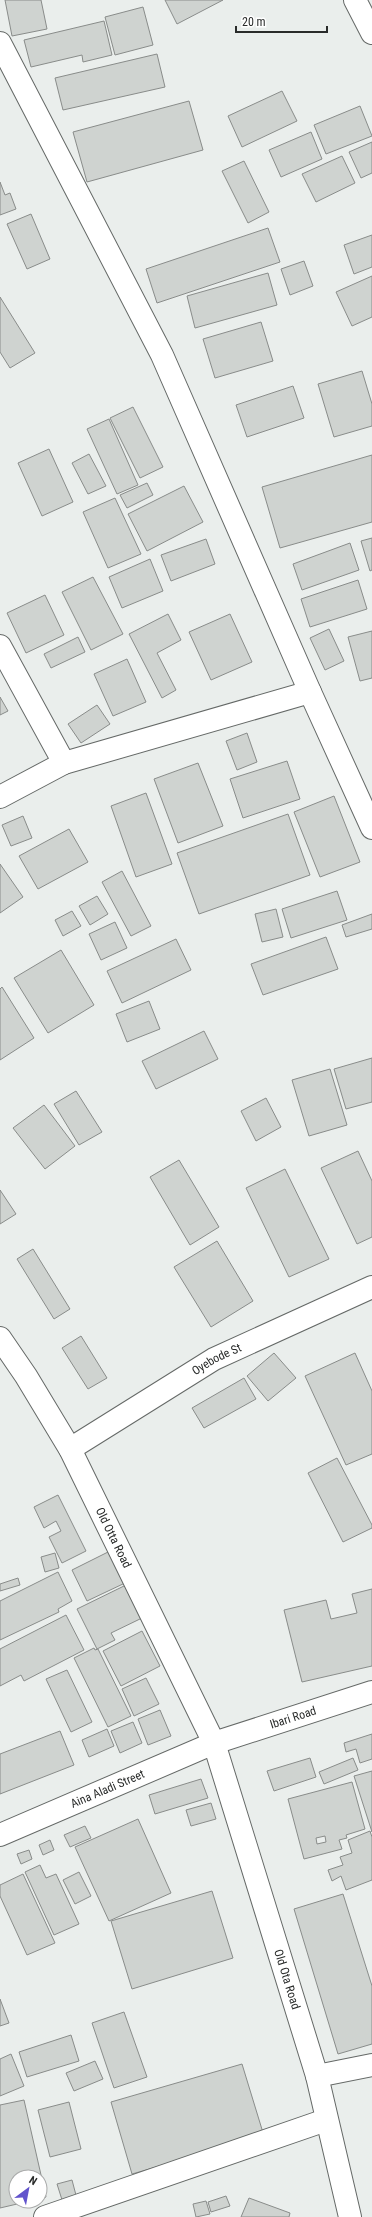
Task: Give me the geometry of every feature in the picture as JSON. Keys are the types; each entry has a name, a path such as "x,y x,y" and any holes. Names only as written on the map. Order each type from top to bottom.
{"street":[{"path":"355,0 372,32"},
{"path":"0,43 162,355 310,692 372,828"},
{"path":"0,646 64,763"},
{"path":"0,797 64,763 310,692"},
{"name":"Oyebode St","path":"70,1449 214,1359 372,1287"},
{"name":"Old Otta Road","path":"0,1338 26,1376 70,1449 214,1744"},
{"name":"Ibari Road","path":"214,1744 372,1692"},
{"name":"Aina Aladi Street","path":"0,1835 214,1744"},
{"name":"Old Ota Road","path":"214,1744 317,2076 326,2120 350,2217"},
{"path":"317,2076 372,2065"},
{"path":"44,2217 326,2120"}],"building":[{"path":"5,0 41,0 47,29 12,36"},
{"path":"165,0 223,0 177,24"},
{"path":"143,7 153,45 115,55 105,17"},
{"path":"104,21 112,55 83,62 82,55 31,67 24,40"},
{"path":"157,54 165,87 63,110 55,78"},
{"path":"282,91 297,121 242,147 228,116"},
{"path":"189,101 203,150 87,182 73,132"},
{"path":"360,106 372,136 326,154 314,125"},
{"path":"311,132 322,159 281,177 269,150"},
{"path":"372,142 372,173 361,178 349,152"},
{"path":"342,156 355,183 316,202 302,174"},
{"path":"244,161 269,212 248,223 222,171"},
{"path":"0,182 5,195 10,193 16,209 0,215"},
{"path":"31,214 50,259 27,269 7,224"},
{"path":"268,228 280,262 157,303 146,269"},
{"path":"372,235 372,267 354,274 344,245"},
{"path":"304,261 313,286 290,295 281,269"},
{"path":"268,273 277,305 195,328 187,296"},
{"path":"372,276 372,317 352,326 336,292"},
{"path":"0,297 35,353 10,368 0,352"},
{"path":"261,322 273,361 215,378 203,339"},
{"path":"362,371 372,404 372,426 334,437 318,384"},
{"path":"293,386 304,418 247,437 236,405"},
{"path":"133,407 163,467 140,478 110,418"},
{"path":"109,419 138,485 117,494 87,429"},
{"path":"49,449 73,502 42,516 18,463"},
{"path":"89,454 106,486 88,494 72,463"},
{"path":"372,455 372,522 280,548 262,487"},
{"path":"147,483 153,495 127,508 120,495"},
{"path":"184,486 203,522 147,551 128,514"},
{"path":"115,498 141,554 108,568 83,512"},
{"path":"372,538 372,570 370,571 361,541"},
{"path":"206,539 215,564 171,581 161,555"},
{"path":"350,543 359,570 302,590 293,564"},
{"path":"150,559 163,591 122,608 109,577"},
{"path":"93,577 123,634 91,650 62,592"},
{"path":"358,580 367,609 310,627 301,599"},
{"path":"45,595 64,635 26,653 7,613"},
{"path":"168,614 181,640 157,653 176,690 162,698 129,634"},
{"path":"230,614 252,662 211,680 189,632"},
{"path":"329,629 344,661 325,670 310,638"},
{"path":"372,631 372,678 360,681 348,637"},
{"path":"78,637 85,652 51,668 44,654"},
{"path":"127,659 146,702 113,716 94,674"},
{"path":"0,697 8,711 0,715"},
{"path":"97,705 110,724 81,743 68,724"},
{"path":"247,733 257,762 237,770 226,741"},
{"path":"287,761 300,799 243,818 230,779"},
{"path":"198,763 223,826 178,843 154,779"},
{"path":"146,793 172,864 136,877 111,806"},
{"path":"334,796 360,862 320,877 294,812"},
{"path":"288,814 310,875 199,914 177,853"},
{"path":"23,816 32,838 11,846 2,825"},
{"path":"69,829 88,862 38,889 19,856"},
{"path":"0,864 23,897 0,913"},
{"path":"122,871 151,926 131,936 102,882"},
{"path":"337,891 347,920 291,938 282,909"},
{"path":"97,896 108,914 90,925 79,906"},
{"path":"276,909 283,937 262,942 255,914"},
{"path":"72,911 81,926 63,936 55,920"},
{"path":"372,914 372,929 346,937 342,925"},
{"path":"115,922 127,948 101,960 89,934"},
{"path":"326,937 338,969 263,995 251,964"},
{"path":"176,939 191,970 122,1003 107,971"},
{"path":"61,950 94,1005 48,1033 14,978"},
{"path":"2,987 34,1038 0,1060 0,989"},
{"path":"149,1001 160,1029 127,1042 116,1014"},
{"path":"204,1031 218,1059 156,1089 142,1061"},
{"path":"372,1058 372,1102 346,1109 334,1069"},
{"path":"330,1069 347,1125 309,1136 292,1080"},
{"path":"76,1091 102,1132 79,1145 54,1104"},
{"path":"266,1098 281,1127 256,1141 241,1111"},
{"path":"44,1105 75,1146 45,1169 13,1128"},
{"path":"358,1151 372,1181 372,1237 357,1244 321,1168"},
{"path":"179,1160 219,1227 190,1245 150,1177"},
{"path":"285,1169 329,1259 289,1277 246,1188"},
{"path":"0,1190 16,1214 0,1224"},
{"path":"217,1241 253,1301 211,1327 174,1267"},
{"path":"33,1249 70,1309 54,1319 17,1259"},
{"path":"81,1336 107,1378 88,1389 62,1348"},
{"path":"274,1353 296,1378 268,1401 247,1376"},
{"path":"355,1353 372,1391 372,1454 346,1465 305,1376"},
{"path":"244,1378 256,1399 204,1428 192,1408"},
{"path":"337,1458 372,1525 372,1528 343,1542 308,1473"},
{"path":"58,1495 86,1551 62,1563 49,1537 61,1531 56,1521 44,1528 34,1507"},
{"path":"110,1551 125,1583 87,1601 72,1570"},
{"path":"55,1553 59,1568 45,1572 41,1557"},
{"path":"58,1572 72,1601 58,1609 59,1612 0,1640 0,1601"},
{"path":"18,1578 20,1585 0,1591 0,1584"},
{"path":"126,1585 142,1618 111,1633 115,1640 97,1649 77,1609"},
{"path":"372,1589 372,1666 302,1682 284,1610 326,1600 331,1619 357,1613 352,1594"},
{"path":"66,1615 84,1650 24,1681 21,1675 0,1686 0,1649"},
{"path":"142,1631 160,1666 121,1686 103,1651"},
{"path":"94,1648 95,1650 98,1649 131,1716 108,1727 74,1658"},
{"path":"67,1670 92,1722 71,1732 46,1679"},
{"path":"146,1678 159,1704 134,1716 122,1689"},
{"path":"160,1710 171,1736 148,1745 138,1719"},
{"path":"133,1722 142,1743 120,1753 111,1731"},
{"path":"107,1729 114,1746 89,1757 82,1740"},
{"path":"60,1731 74,1765 0,1794 0,1754"},
{"path":"372,1734 372,1759 360,1763 356,1749 346,1752 344,1743"},
{"path":"310,1758 316,1777 274,1791 267,1771"},
{"path":"353,1758 358,1770 324,1784 319,1772"},
{"path":"372,1771 372,1832 354,1776"},
{"path":"201,1779 208,1798 155,1814 149,1795"},
{"path":"352,1782 365,1829 346,1835 347,1838 339,1840 342,1849 304,1859 288,1799","holes":["325,1836 326,1842 317,1844 316,1838"]},
{"path":"211,1803 216,1819 191,1826 186,1810"},
{"path":"138,1819 171,1893 109,1921 75,1847"},
{"path":"85,1826 91,1838 70,1847 64,1835"},
{"path":"370,1831 372,1837 372,1880 346,1890 341,1876 332,1881 328,1870 343,1865 340,1857 352,1853 348,1840"},
{"path":"50,1840 54,1850 43,1855 39,1845"},
{"path":"29,1850 32,1859 21,1864 17,1854"},
{"path":"40,1865 46,1878 56,1874 79,1924 54,1935 25,1872"},
{"path":"79,1872 91,1896 75,1904 63,1880"},
{"path":"23,1874 55,1943 27,1955 0,1896 0,1885"},
{"path":"212,1891 233,1958 132,1989 111,1921"},
{"path":"343,1894 372,1986 372,2044 338,2054 294,1909"},
{"path":"0,1999 9,2023 0,2026"},
{"path":"124,2012 147,2077 114,2088 92,2023"},
{"path":"71,2035 79,2061 27,2077 19,2052"},
{"path":"11,2054 24,2086 0,2096 0,2059"},
{"path":"95,2061 103,2079 74,2091 66,2073"},
{"path":"242,2064 264,2136 132,2174 111,2102"},
{"path":"24,2100 40,2169 8,2169 8,2206 0,2208 0,2105"},
{"path":"69,2102 81,2149 50,2157 38,2110"},
{"path":"72,2180 77,2199 63,2203 57,2184"},
{"path":"226,2196 230,2206 211,2212 208,2202"},
{"path":"249,2198 290,2213 289,2217 241,2217"},
{"path":"206,2201 210,2214 196,2217 193,2204"}]}
